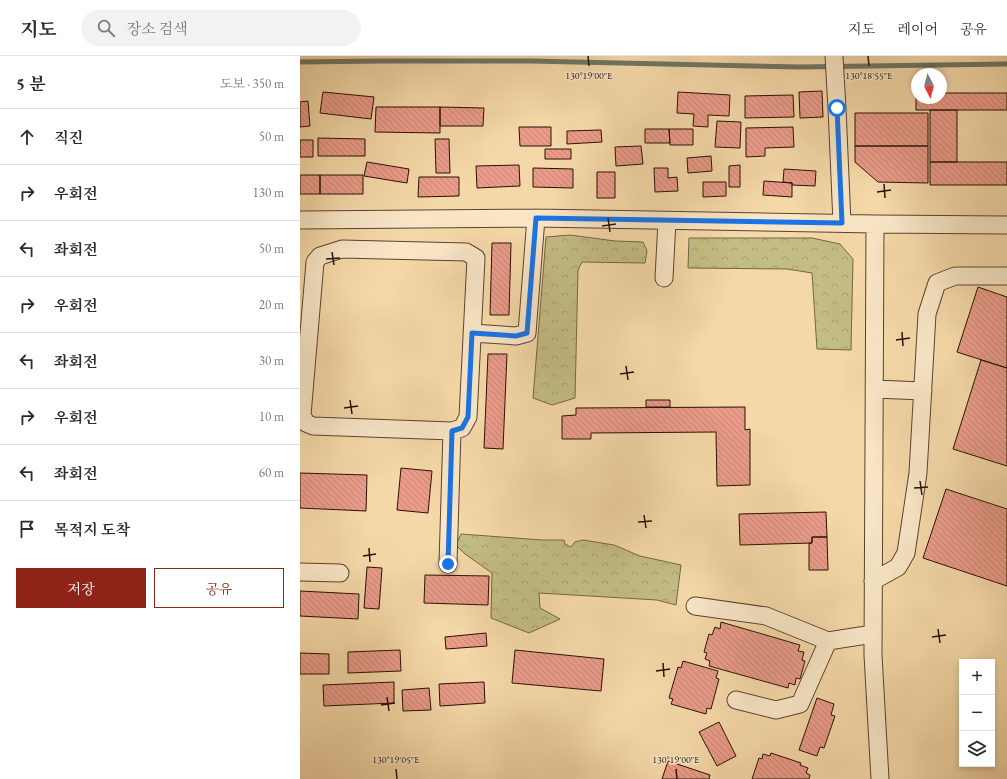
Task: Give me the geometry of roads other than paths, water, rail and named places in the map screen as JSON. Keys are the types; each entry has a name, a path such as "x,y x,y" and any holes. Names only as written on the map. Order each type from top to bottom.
{"street":[{"path":"834,56 842,223"},
{"path":"300,220 536,218 875,224 1007,224"},
{"path":"472,333 516,336 527,333 536,218"},
{"path":"664,278 667,220"},
{"path":"875,224 873,655 880,779"},
{"path":"342,249 466,252 476,258 468,417 462,428 452,431 313,426 306,423 302,415 315,262 320,256 342,249"},
{"path":"873,581 898,567 906,553 918,473 927,314 937,283 955,276 1007,276"},
{"path":"874,389 923,391"},
{"path":"448,564 452,431"},
{"path":"300,572 340,573"},
{"path":"695,606 766,616 828,641 873,634"},
{"path":"736,700 776,710 800,704 828,641"}],"waterway":[{"path":"300,62 531,61 800,67 1007,64"}]}
